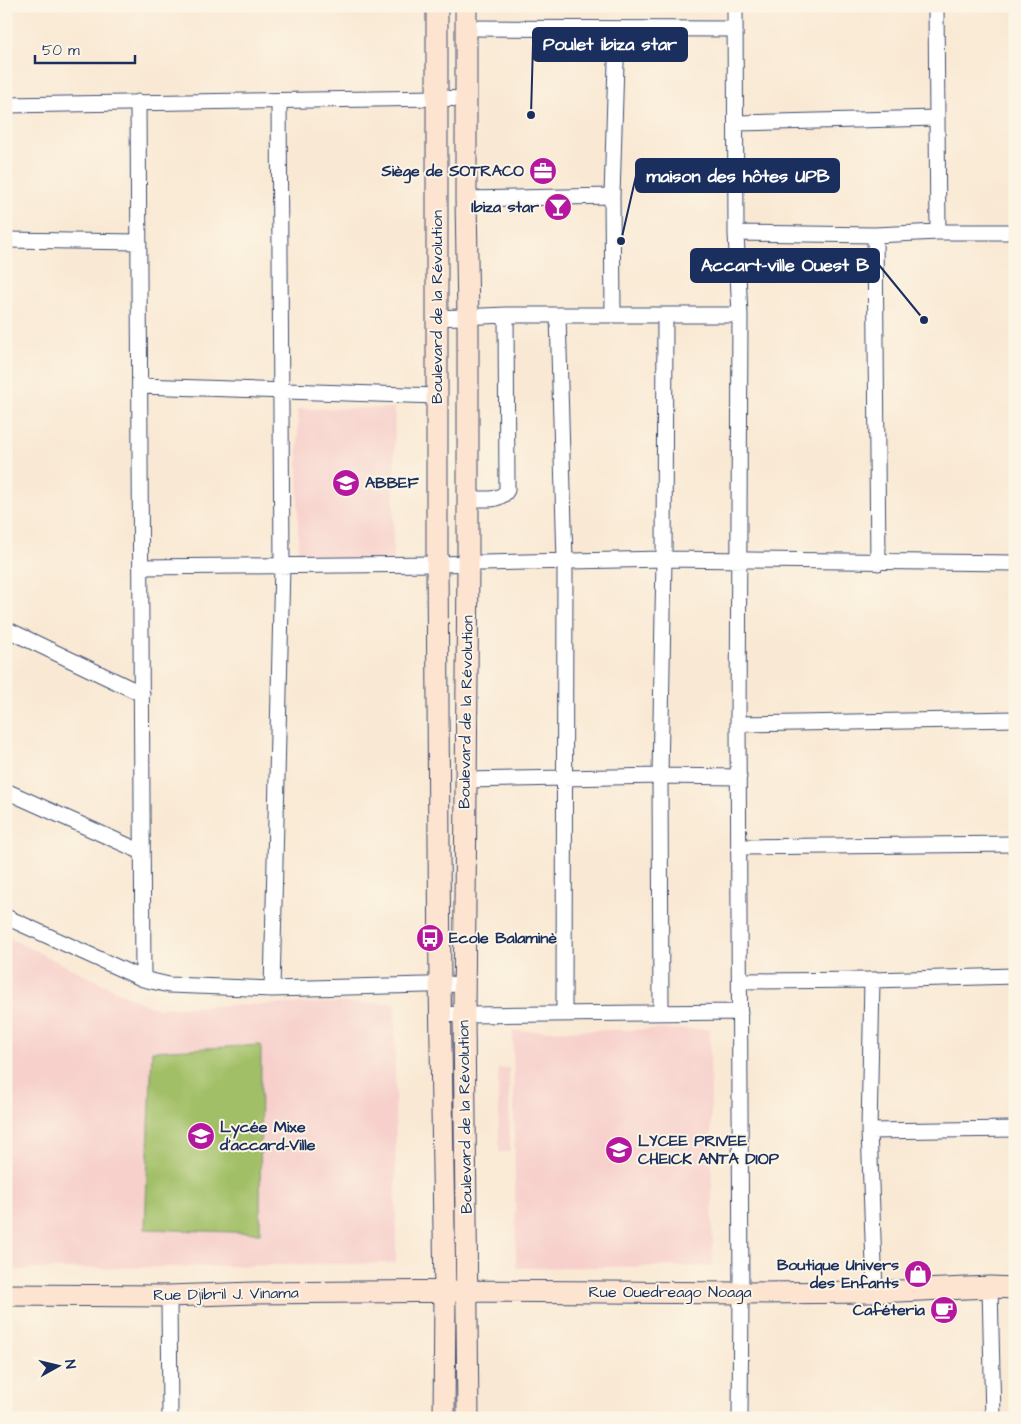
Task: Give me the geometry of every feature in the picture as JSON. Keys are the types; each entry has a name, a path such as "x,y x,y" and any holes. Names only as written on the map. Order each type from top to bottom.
{"main road":[{"name":"Boulevard de la Révolution","path":"437,6 437,564 440,1014 445,1292 444,1418"},
{"name":"Boulevard de la Révolution","path":"466,6 468,564 464,1015 468,1418"},
{"name":"Rue Ouedreago Noaga","path":"445,1292 741,1293 1015,1288"},
{"name":"Rue Djibril J. Vinama","path":"6,1295 170,1296 254,1293 445,1292"}],"street":[{"path":"735,6 736,233 740,315 738,724 740,1418"},
{"path":"936,6 938,232"},
{"path":"466,28 735,29"},
{"path":"613,315 612,196 617,29"},
{"path":"6,104 465,99"},
{"path":"272,989 282,565 279,101"},
{"path":"138,102 143,979"},
{"path":"736,123 937,118"},
{"path":"466,199 612,196"},
{"path":"736,233 876,235 938,232 1015,232"},
{"path":"876,235 878,563"},
{"path":"6,240 139,242"},
{"path":"436,318 506,315 740,315"},
{"path":"468,499 499,498 504,496 506,490 506,315"},
{"path":"558,315 565,561 564,1013"},
{"path":"660,1013 660,776 664,559 665,315"},
{"path":"140,386 437,396"},
{"path":"141,567 468,564 664,559 878,563 1015,563"},
{"path":"6,629 142,694"},
{"path":"738,724 1015,719"},
{"path":"466,780 660,776 738,777"},
{"path":"6,791 142,852"},
{"path":"739,847 1015,844"},
{"path":"6,917 143,979 168,985 272,989 464,984"},
{"path":"740,982 1015,976"},
{"path":"872,980 869,1131 875,1292"},
{"path":"440,1014 740,1012"},
{"path":"869,1131 1015,1129"},
{"path":"990,1287 993,1418"},
{"path":"170,1296 170,1418"}],"shaded area":[{"name":"ABBEF","path":"395,408 393,560 298,558 298,409"},
{"name":"Lycée Mixe d'accard-Ville","path":"9,938 148,1006 157,1008 312,1003 395,1003 396,1263 6,1270 6,943"},
{"path":"710,1029 713,1266 516,1268 513,1031"},
{"path":"498,1068 509,1068 510,1152 499,1152"}],"green space":[{"path":"261,1045 260,1233 145,1229 152,1051"}],"place":[{"name":"Poulet ibiza star","path":"531,115"},
{"name":"Siège de SOTRACO","path":"543,171"},
{"name":"Ibiza star","path":"558,207"},
{"name":"maison des hôtes UPB","path":"621,241"},
{"name":"Accart-ville Ouest B","path":"924,320"},
{"name":"ABBEF","path":"346,483"},
{"name":"Ecole Balaminè","path":"430,938"},
{"name":"Lycée Mixe d'accard-Ville","path":"201,1136"},
{"name":"LYCEE PRIVEE CHEICK ANTA DIOP","path":"619,1150"},
{"name":"Boutique Univers des Enfants","path":"918,1274"},
{"name":"Caféteria","path":"944,1310"}]}
